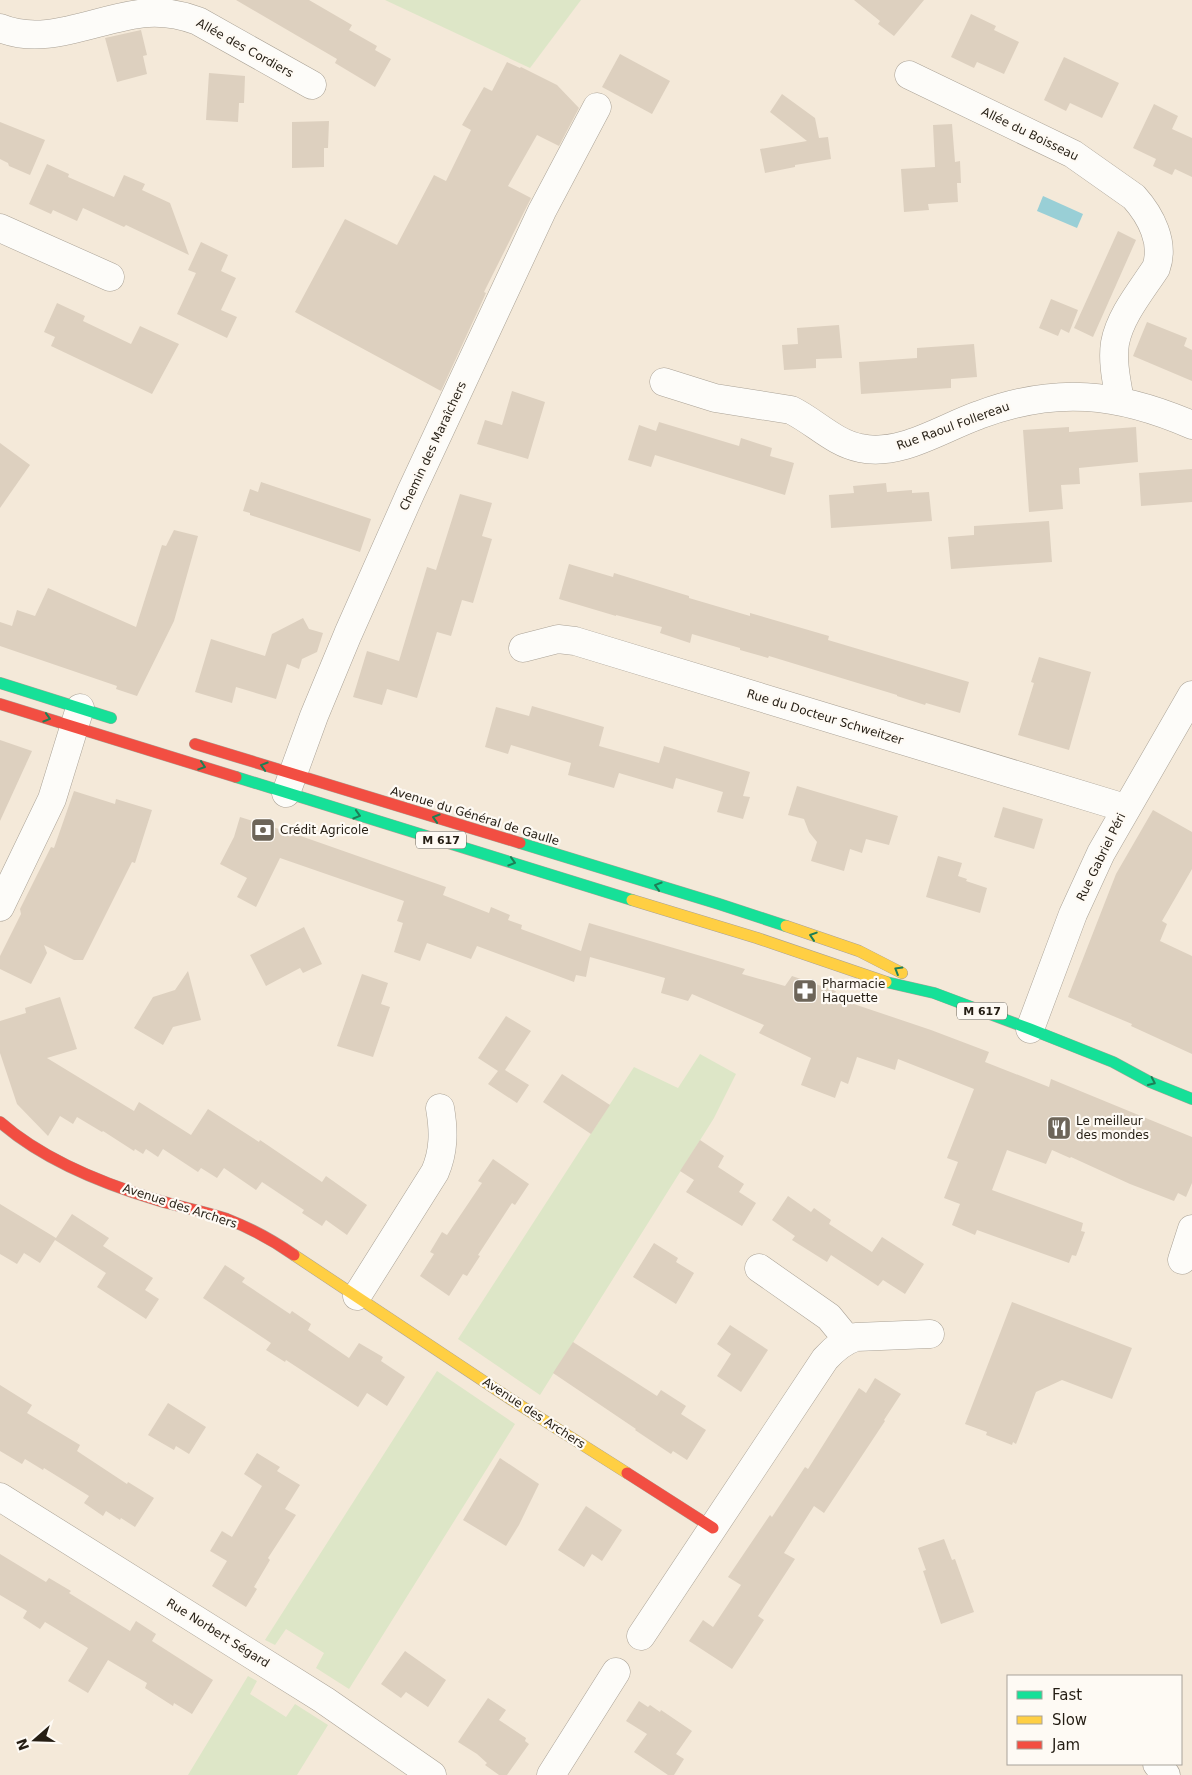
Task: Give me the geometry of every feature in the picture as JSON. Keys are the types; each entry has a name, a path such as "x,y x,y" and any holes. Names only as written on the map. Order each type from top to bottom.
{"main road":[{"name":"Avenue du Général de Gaulle","path":"0,683 77,718 289,784 896,985 934,993 1113,1062 1145,1079 1192,1099"},
{"name":"Avenue du Général de Gaulle","path":"0,704 77,718 126,723"},
{"name":"Avenue du Général de Gaulle","path":"181,740 289,784 719,904 859,951 900,971 934,993"},
{"name":"Avenue du Général de Gaulle","path":"1113,1062 1141,1065"},
{"name":"Avenue des Archers","path":"0,1122 34,1147 86,1174 149,1198 227,1219 275,1242 515,1402 713,1528"}],"street":[{"name":"Allée des Cordiers","path":"0,28 20,33 55,33 124,16 149,13 168,13 185,16 198,21 312,84"},
{"name":"Allée du Boisseau","path":"909,76 1072,154 1134,197 1142,206 1157,237 1158,261 1156,268 1122,322 1116,339 1114,358 1120,401"},
{"name":"Chemin des Maraîchers","path":"289,784 314,716 348,634 411,492 542,211 597,107"},
{"path":"0,228 110,276"},
{"name":"Rue Raoul Follereau","path":"664,382 715,398 791,410 845,444 873,450 902,445 978,415 1036,399 1068,396 1120,401 1162,413 1192,425"},
{"name":"Rue du Docteur Schweitzer","path":"523,648 558,639 575,641 1125,808"},
{"name":"Rue Gabriel Péri","path":"1030,1029 1073,914 1101,853 1125,808 1190,704"},
{"path":"0,907 45,816 59,780 77,718"},
{"path":"357,1296 435,1172 442,1152 443,1141 440,1108"},
{"path":"1182,1260 1192,1229"},
{"path":"759,1268 829,1317 847,1339"},
{"path":"641,1636 825,1359 847,1339 930,1334"},
{"name":"Rue Norbert Ségard","path":"0,1497 324,1700 432,1775"},
{"path":"551,1775 616,1672"},
{"path":"1158,1765 1166,1775"}],"green space":[{"path":"385,0 581,0 530,68"},
{"path":"700,1054 736,1074 714,1118 540,1395 458,1339 634,1067 678,1088"},
{"path":"437,1371 515,1424 349,1689 316,1668 324,1653 286,1629 275,1645 265,1640"},
{"path":"248,1676 257,1681 250,1694 286,1717 295,1704 328,1725 297,1775 188,1775"}],"water":[{"path":"1043,196 1083,214 1077,228 1037,211"}],"building":[{"path":"236,0 309,0 352,25 349,30 377,46 375,50 391,59 375,87 335,63 337,59"},
{"path":"854,0 924,0 894,36 878,24 880,21"},
{"path":"971,14 996,26 994,30 1019,42 1004,74 977,62 974,68 951,57"},
{"path":"141,30 147,55 143,56 147,74 117,82 105,38"},
{"path":"620,54 670,81 652,114 602,87"},
{"path":"1064,57 1119,83 1102,118 1070,103 1066,111 1044,100"},
{"path":"507,62 557,85 579,108 559,146 537,135 508,186 531,198 484,292 486,293 441,391 295,312 345,219 397,245 434,175 446,181 471,130 462,125 484,87 492,91"},
{"path":"209,73 245,76 244,103 239,103 238,122 206,120"},
{"path":"782,94 815,118 819,138 828,137 831,159 795,165 795,167 765,173 760,149 807,141 770,112"},
{"path":"1154,104 1178,116 1172,129 1192,138 1192,177 1175,169 1172,175 1153,166 1156,159 1133,148"},
{"path":"329,121 328,148 324,148 324,167 292,168 292,122"},
{"path":"0,122 45,140 30,175 9,166 8,163 0,159"},
{"path":"952,124 955,162 960,161 961,183 957,183 958,202 928,204 929,210 904,212 901,169 935,167 933,125"},
{"path":"47,164 69,174 68,177 114,197 124,175 145,184 142,190 170,203 189,255 126,225 124,227 83,208 77,221 53,210 51,214 29,204"},
{"path":"1118,231 1136,240 1093,337 1074,328"},
{"path":"201,242 228,255 221,271 236,278 221,310 237,317 227,338 177,314 196,273 188,270"},
{"path":"1051,299 1078,310 1069,333 1061,329 1058,336 1039,328"},
{"path":"57,303 85,316 83,321 131,344 140,326 179,344 152,394 51,346 55,337 44,332"},
{"path":"1147,322 1187,338 1184,346 1192,350 1192,381 1133,356"},
{"path":"839,325 842,358 816,359 816,368 784,370 782,345 798,344 797,328"},
{"path":"974,344 977,377 951,379 951,388 861,394 859,362 917,358 917,348"},
{"path":"512,391 545,402 528,459 477,444 485,420 502,425"},
{"path":"659,422 739,446 741,438 772,448 770,456 794,463 785,495 655,455 651,467 628,460 639,425 656,431"},
{"path":"1069,427 1069,432 1136,427 1138,462 1079,468 1080,484 1061,485 1063,509 1029,512 1023,430"},
{"path":"0,443 30,465 0,508"},
{"path":"1192,469 1192,502 1141,506 1139,473"},
{"path":"261,482 371,519 360,552 243,511 250,489 258,492"},
{"path":"886,483 887,492 912,490 912,493 929,492 932,521 831,528 829,495 854,493 853,486"},
{"path":"460,494 492,503 482,536 492,539 473,603 462,600 451,636 437,632 417,698 387,689 382,705 353,697 367,651 399,661 427,567 436,570"},
{"path":"1049,521 1052,562 951,569 948,537 974,535 974,526"},
{"path":"174,530 198,536 174,621 137,696 116,689 117,686 0,646 0,622 12,626 17,610 35,616 48,588 136,627 162,545 166,546"},
{"path":"569,564 613,577 614,573 750,616 750,613 829,636 828,640 969,682 960,713 926,703 925,705 692,634 690,643 660,633 662,627 559,599"},
{"path":"303,618 309,629 323,633 317,652 302,659 299,669 287,664 276,699 236,687 232,703 195,692 211,639 265,656 272,634"},
{"path":"1039,657 1091,672 1069,750 1018,735 1034,683 1031,682"},
{"path":"532,706 604,727 599,746 659,763 664,746 750,772 743,796 750,797 743,819 717,812 723,792 676,778 673,789 619,773 614,788 568,775 571,763 511,745 508,754 485,747 496,707 529,716"},
{"path":"0,740 32,751 0,821"},
{"path":"797,786 898,816 889,845 866,839 862,853 850,849 844,871 811,861 817,842 809,832 804,819 788,815"},
{"path":"74,791 115,804 116,799 152,810 135,863 132,862 83,960 74,960 44,945 47,953 31,984 0,969 0,956 21,914 20,909 51,847 54,848"},
{"path":"1003,807 1043,819 1034,849 994,837"},
{"path":"1153,810 1192,832 1192,869 1162,921 1167,924 1160,941 1192,956 1192,1054 1131,1026 1132,1024 1068,997 1116,874"},
{"path":"240,817 295,834 446,887 443,895 489,913 491,907 510,915 508,920 522,925 521,929 581,951 589,923 745,969 742,974 785,986 792,976 836,991 833,997 989,1052 985,1062 1049,1087 1051,1079 1192,1137 1192,1183 1186,1197 1178,1193 1174,1201 1052,1150 1046,1164 1007,1150 992,1190 1083,1223 1081,1231 1085,1232 1076,1256 1072,1255 1069,1263 977,1230 975,1235 952,1225 960,1204 944,1198 958,1162 947,1158 974,1089 898,1059 895,1070 857,1057 848,1084 841,1081 835,1098 801,1085 811,1058 759,1033 764,1025 692,994 688,1001 661,993 665,978 590,957 586,977 576,975 574,982 477,946 471,959 427,943 420,961 394,952 403,923 397,921 404,901 280,858 256,907 237,897 247,878 220,864 234,837"},
{"path":"938,856 962,863 958,876 967,879 966,881 987,888 980,913 926,897"},
{"path":"304,927 322,964 303,973 300,968 266,986 250,955"},
{"path":"188,971 201,1020 173,1027 163,1045 134,1028 153,997 175,990"},
{"path":"362,974 388,983 381,1004 390,1007 373,1057 337,1046"},
{"path":"60,997 77,1049 47,1058 134,1111 139,1102 191,1135 208,1109 259,1142 260,1140 322,1182 326,1176 367,1205 347,1235 326,1220 322,1226 302,1213 304,1210 262,1182 256,1190 224,1168 217,1178 201,1168 198,1172 163,1149 158,1157 146,1149 143,1154 135,1149 134,1151 77,1117 73,1124 60,1116 48,1136 17,1104 0,1053 0,1021 26,1013 25,1008"},
{"path":"506,1016 531,1031 505,1070 529,1085 517,1103 488,1084 498,1071 478,1058"},
{"path":"562,1074 610,1105 591,1134 543,1102"},
{"path":"700,1140 724,1156 718,1167 744,1184 739,1192 756,1203 742,1226 686,1192 694,1180 680,1171"},
{"path":"493,1159 529,1184 515,1205 512,1203 478,1255 480,1256 467,1276 463,1274 449,1296 420,1276 434,1254 430,1252 442,1232 447,1235 482,1183 478,1181"},
{"path":"788,1196 811,1212 814,1208 831,1220 829,1224 872,1252 882,1237 924,1264 905,1294 883,1280 878,1286 831,1255 827,1262 792,1240 795,1236 772,1220"},
{"path":"0,1204 56,1238 72,1214 109,1238 103,1246 153,1278 145,1290 159,1299 146,1319 97,1287 106,1273 55,1240 40,1263 24,1253 17,1264 0,1254"},
{"path":"654,1243 678,1258 676,1262 694,1273 676,1304 633,1277"},
{"path":"225,1265 245,1278 242,1282 290,1314 292,1311 311,1324 308,1330 349,1358 359,1343 383,1357 381,1361 405,1377 387,1406 367,1393 358,1407 286,1360 285,1362 266,1350 271,1343 203,1298"},
{"path":"1012,1302 1132,1348 1112,1399 1062,1380 1036,1392 1016,1444 1013,1442 1012,1445 986,1435 987,1432 965,1424"},
{"path":"730,1325 768,1350 741,1392 717,1376 731,1354 717,1344"},
{"path":"573,1342 657,1396 661,1390 686,1406 681,1414 706,1430 687,1460 673,1451 671,1454 553,1373"},
{"path":"875,1378 901,1394 824,1513 814,1506 784,1553 795,1559 758,1616 764,1620 732,1669 689,1641 703,1620 713,1627 741,1585 728,1577 770,1515 772,1517 805,1467 808,1469 859,1388 866,1393"},
{"path":"0,1385 32,1405 27,1413 80,1445 77,1451 127,1484 128,1482 154,1498 135,1527 106,1511 103,1516 84,1503 89,1496 44,1468 43,1470 25,1459 22,1464 0,1451"},
{"path":"168,1403 206,1427 189,1454 176,1446 174,1450 148,1435"},
{"path":"257,1453 280,1467 277,1471 300,1485 285,1509 296,1515 268,1558 270,1560 254,1587 257,1589 246,1607 212,1586 227,1561 210,1551 222,1531 232,1537 262,1486 244,1474"},
{"path":"500,1458 539,1484 519,1525 506,1546 463,1520"},
{"path":"586,1506 622,1530 602,1561 592,1554 584,1567 558,1550"},
{"path":"944,1539 952,1560 955,1559 974,1612 941,1624 923,1571 926,1570 918,1548"},
{"path":"0,1554 46,1582 49,1578 71,1591 69,1593 130,1631 136,1621 156,1634 152,1641 213,1680 192,1714 174,1703 173,1706 145,1688 147,1683 108,1660 88,1693 68,1681 88,1648 45,1622 40,1629 23,1618 27,1611 0,1595"},
{"path":"405,1651 446,1680 428,1707 406,1692 401,1698 381,1684"},
{"path":"488,1698 506,1710 499,1720 526,1738 525,1741 529,1744 507,1775 499,1775 485,1765 487,1763 477,1754 458,1742"},
{"path":"639,1701 648,1707 650,1705 660,1712 661,1710 692,1731 676,1754 684,1759 674,1775 668,1775 634,1752 647,1734 626,1721"}],"traffic: fast":[{"path":"0,683 111,718"},
{"path":"236,777 632,900"},
{"path":"520,843 786,926"},
{"path":"886,982 934,993 1030,1029 1113,1062 1150,1082 1192,1099"}],"traffic: slow":[{"path":"632,900 757,938 886,982"},
{"path":"786,926 859,951 902,973"},
{"path":"294,1255 515,1402 627,1473"}],"traffic: jam":[{"path":"0,704 236,777"},
{"path":"195,744 520,843"},
{"path":"0,1122 35,1148 74,1169 137,1194 227,1219 262,1235 294,1255"},
{"path":"627,1473 713,1528"}],"place":[{"name":"Crédit Agricole","path":"263,830"},
{"name":"Pharmacie Haquette","path":"805,991"},
{"name":"Le meilleur des mondes","path":"1059,1128"}]}
